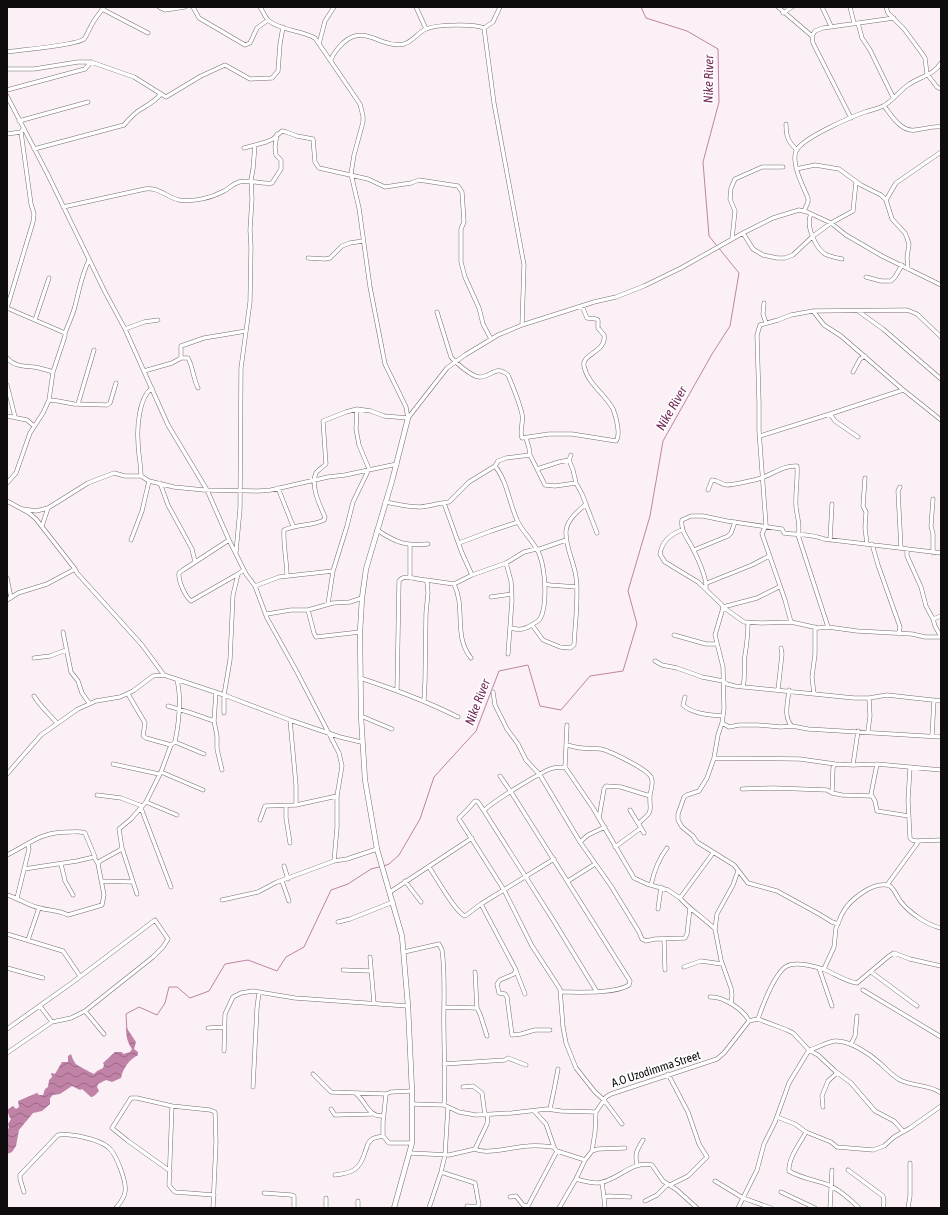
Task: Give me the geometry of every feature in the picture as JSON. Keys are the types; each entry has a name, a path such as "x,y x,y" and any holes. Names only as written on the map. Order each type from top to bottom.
{"main road":[{"path":"394,1208 412,1143 412,1091 408,1006 402,936 378,852 365,780 360,716 360,632 362,598 366,569 397,464 408,418"}],"street":[{"path":"159,7 165,10 185,7"},
{"path":"193,7 199,18 245,45 250,43 257,28 268,20"},
{"path":"260,7 268,20 315,38 360,104 363,116 351,174 359,208 370,287 385,364 406,407 408,418"},
{"path":"320,44 325,21 334,7"},
{"path":"416,7 426,28"},
{"path":"331,60 332,56 339,47 350,37 356,35 365,36 391,44 403,44 412,40 426,28 470,25 484,28 493,22 500,7"},
{"path":"778,7 783,13 812,36"},
{"path":"783,13 792,7"},
{"path":"822,7 831,26"},
{"path":"850,7 854,23"},
{"path":"886,7 888,13 894,18 921,52 925,58 927,74 937,87 941,89"},
{"path":"7,52 79,42 85,37 89,28 103,8 148,33"},
{"path":"851,118 813,43 812,36 815,31 831,26 894,18"},
{"path":"858,23 862,38 870,50 893,97"},
{"path":"7,69 34,69 78,62 91,62 134,77 166,96 201,76 225,65 250,79 272,78 278,71 283,27"},
{"path":"484,28 494,103 524,265 522,325"},
{"path":"7,90 85,69 91,62"},
{"path":"804,211 808,198 796,169 795,158 797,150 800,146 818,134 851,118 884,106 908,85 937,70 941,63"},
{"path":"34,149 124,125 132,116 154,102 161,94"},
{"path":"7,96 22,130 31,204 34,214 33,222 7,308 65,332"},
{"path":"19,121 88,102"},
{"path":"884,106 897,122 908,130 931,126 941,127"},
{"path":"786,124 787,137 790,145 797,150"},
{"path":"22,130 34,149 125,329 168,425 207,490 229,540 254,586 267,614 267,618 342,761 337,796 337,828 334,861"},
{"path":"7,134 22,130"},
{"path":"244,148 273,138 282,131 313,139 316,166 323,169 351,174 368,179 385,187 411,183 419,180 458,186 462,192 464,222 460,229 461,262 465,277 479,308 483,324 490,339"},
{"path":"63,207 152,188 179,200 206,198 226,190 230,185 251,180 267,184 272,182 280,169 281,160 276,155 275,147 278,133"},
{"path":"236,552 240,490 241,368 250,302 251,180 255,145"},
{"path":"886,200 896,182 941,152"},
{"path":"796,169 815,165 833,167 856,182 881,195 886,200 892,218 908,238 908,269"},
{"path":"732,239 735,211 730,199 731,188 735,178 762,167 783,167"},
{"path":"743,233 753,249 763,255 786,258 793,255 813,236 831,223 853,211 856,182"},
{"path":"408,418 447,368 490,339 522,325 616,297 644,286 681,268 715,248 773,218 799,210 831,223 846,235 882,256 941,285"},
{"path":"811,214 808,222 821,251 827,255 842,259"},
{"path":"308,258 325,260 330,258 342,246 363,241"},
{"path":"7,483 16,473 26,443 49,400 53,372 66,336 65,332 76,302 84,270 90,260"},
{"path":"866,278 891,281 902,265"},
{"path":"35,320 49,278"},
{"path":"764,303 763,314 766,322"},
{"path":"437,312 451,357 455,362 472,375 478,377 482,377 498,370 503,371 508,375 522,413 522,438 549,434 572,434 616,441 619,437 613,409 588,376 583,365 588,356 599,349 603,344 604,335 598,328 598,320 596,318 587,318 582,306"},
{"path":"791,622 762,534 766,525 759,431 757,335 760,325 791,315 813,311 893,310 913,312 941,337"},
{"path":"813,311 824,324 941,420"},
{"path":"858,311 883,329 941,379"},
{"path":"125,329 144,322 158,320"},
{"path":"181,358 181,346 204,338 246,331"},
{"path":"78,404 94,350"},
{"path":"853,372 860,359 864,356"},
{"path":"7,358 10,362 22,367 34,367 53,372"},
{"path":"144,371 172,363 181,358 188,358 191,364 193,378 198,388"},
{"path":"49,400 58,400 74,404 109,404 116,384"},
{"path":"7,385 15,417"},
{"path":"141,476 138,442 139,416 147,391 152,388"},
{"path":"760,436 903,390"},
{"path":"288,576 287,562 284,551 284,530 293,526 320,522 324,520 325,517 314,484 316,480 316,473 326,464 323,421 357,409 371,411 384,416 408,418"},
{"path":"328,604 333,571 353,502 369,469 359,445 356,429 357,409"},
{"path":"830,414 835,421 858,437"},
{"path":"7,416 26,420 34,426"},
{"path":"526,438 530,455 545,485 554,486 576,483"},
{"path":"385,502 411,507 422,507 448,502 469,482 495,466 498,461 506,458 530,455"},
{"path":"571,455 569,460 576,483 582,494 597,533"},
{"path":"537,469 569,460"},
{"path":"20,509 36,511 48,508 81,487 96,479 111,474 141,476 149,480 174,487 207,490 259,491 397,464"},
{"path":"495,466 500,473 518,522 540,555 545,584 542,613 539,620 523,629 510,628"},
{"path":"708,490 712,480 727,485 763,477 786,468 797,466 796,507 800,530 798,535 828,627"},
{"path":"865,478 863,506 866,512 865,528 900,627 900,634"},
{"path":"131,540 142,511 149,480"},
{"path":"160,483 168,506 192,549 194,562"},
{"path":"900,487 898,491 901,548"},
{"path":"278,488 293,526"},
{"path":"933,499 931,526 933,534 933,553"},
{"path":"7,501 29,513 42,526 75,569 76,573 142,645 164,675"},
{"path":"444,503 472,575"},
{"path":"532,624 543,640 560,647 570,648 574,645 577,587 574,565 566,540 566,531 570,522 578,511 586,504"},
{"path":"830,540 832,504"},
{"path":"42,526 48,508"},
{"path":"706,589 707,583 694,550 682,530 682,520 691,516 703,516 782,529 784,533 814,536 830,540 941,554"},
{"path":"459,543 491,530 518,522"},
{"path":"694,550 728,536 731,533 735,522"},
{"path":"377,530 396,542 410,545 428,544"},
{"path":"682,530 671,535 662,545 660,554 665,562 697,580 721,603 723,607 744,622 791,622 815,627 912,634 925,637 941,637 926,606 921,587 907,556 907,549"},
{"path":"229,540 208,555 194,562 179,573 178,577 191,601 244,570"},
{"path":"397,690 399,581 401,578 405,576 454,584 472,575 506,563 524,552 540,549 566,540"},
{"path":"410,545 410,578"},
{"path":"707,583 752,565 769,556"},
{"path":"506,563 511,581 512,594 508,654"},
{"path":"7,578 9,599 18,594 47,584 75,569"},
{"path":"254,586 279,577 333,571"},
{"path":"224,713 224,695 230,660 233,595 238,574"},
{"path":"424,700 426,613 428,593 427,582 425,580"},
{"path":"454,584 461,623 461,640 471,658"},
{"path":"545,584 577,587"},
{"path":"723,607 757,598 780,588"},
{"path":"492,597 512,594"},
{"path":"267,614 291,610 308,610 328,604 350,602 362,598"},
{"path":"723,607 714,635 723,666 722,723 718,735 714,758 704,784 699,791 684,797 678,814 678,820 682,827 693,836 697,842 734,865 748,883 777,892 838,924"},
{"path":"308,610 316,637 360,632"},
{"path":"933,619 941,616"},
{"path":"743,687 745,678 745,656 748,642 748,622"},
{"path":"814,694 812,677 815,654 815,627"},
{"path":"62,632 71,672 78,681 82,693 89,703"},
{"path":"674,635 706,644 716,644"},
{"path":"778,690 782,654 781,648"},
{"path":"34,658 50,656 66,650"},
{"path":"655,661 723,681 727,684 743,687 870,698 887,695 941,701"},
{"path":"7,774 41,734 57,723 89,703 120,697 128,694 154,676 164,675 216,692 340,737 362,742"},
{"path":"360,678 424,700 458,717"},
{"path":"138,894 122,848 119,829 131,819 146,802 171,745 175,742 179,725 180,709 180,692 177,680"},
{"path":"789,690 787,717 788,722 792,726"},
{"path":"216,692 214,721 217,736 217,749 222,770"},
{"path":"493,692 494,705 507,729 518,744 526,760 540,775 580,842 611,886 642,939 646,941 684,939 687,936 690,908"},
{"path":"128,694 145,724 144,736 146,738 171,745"},
{"path":"34,696 57,723"},
{"path":"685,697 683,705 685,708 704,714 723,716"},
{"path":"868,731 870,716 868,700 870,698"},
{"path":"932,736 934,700"},
{"path":"168,706 214,721"},
{"path":"360,716 392,729"},
{"path":"290,720 296,785 296,805"},
{"path":"722,723 728,727 739,725 781,727 792,726 808,729 941,736"},
{"path":"567,725 566,768 605,827 634,878 671,891 690,908 702,916 715,929"},
{"path":"853,765 858,731"},
{"path":"175,742 204,754"},
{"path":"567,745 581,748 599,748 609,751 643,769 652,778 653,782 650,796 651,809 648,815 639,823"},
{"path":"714,758 800,759 835,764 902,765 910,768 941,770"},
{"path":"113,764 160,773 203,790"},
{"path":"832,792 832,769 835,764"},
{"path":"871,796 877,764"},
{"path":"484,811 488,806 551,769 566,768"},
{"path":"910,768 910,838 912,840 919,841 941,840"},
{"path":"500,776 630,981 629,985 625,987 597,992 561,992"},
{"path":"599,818 604,789 606,786 620,787 650,796"},
{"path":"742,789 774,788 827,790 842,795 871,796 875,800 875,805 878,812 909,816"},
{"path":"96,795 121,798 141,807 171,887"},
{"path":"260,820 265,806 296,805 337,796"},
{"path":"597,992 526,876 478,802 475,800 459,818 504,890 526,934 561,992 560,1004 563,1027 571,1057 576,1068 595,1092 604,1100 622,1124"},
{"path":"146,802 177,815"},
{"path":"286,806 287,830 290,843"},
{"path":"630,810 644,833"},
{"path":"580,842 605,827"},
{"path":"615,846 641,828"},
{"path":"7,855 47,834 80,831 84,833 98,864 104,895 102,905 68,915 61,911 39,908 7,895"},
{"path":"390,892 429,867 448,852 472,838"},
{"path":"887,885 919,841"},
{"path":"17,898 29,849 28,844"},
{"path":"98,864 100,861 122,848"},
{"path":"651,885 653,872 666,848"},
{"path":"222,900 258,892 334,861 378,852"},
{"path":"680,898 713,853"},
{"path":"24,869 61,864 95,857"},
{"path":"429,867 444,891 463,916 468,915 481,904 554,859"},
{"path":"61,864 65,881 73,895"},
{"path":"568,881 595,864"},
{"path":"284,866 288,879"},
{"path":"730,1003 732,995 731,988 722,964 715,929 717,914 733,885 738,871"},
{"path":"101,881 133,882"},
{"path":"282,881 289,901"},
{"path":"405,881 421,902"},
{"path":"824,969 834,946 836,929 847,907 865,891 874,886 887,885 892,888 900,901 910,911 936,927 941,928"},
{"path":"658,909 661,887"},
{"path":"338,922 350,919 393,902"},
{"path":"481,904 516,970 525,994"},
{"path":"28,940 39,908"},
{"path":"7,1029 156,920 168,937 168,940 163,947 153,957 86,1011 71,1018 52,1022 7,1053"},
{"path":"7,934 63,952 80,976"},
{"path":"664,939 665,970"},
{"path":"404,952 439,944 443,954 445,1008 444,1105"},
{"path":"758,1019 769,992 783,968 793,964 824,969 833,975 856,983 894,953 910,959 941,966"},
{"path":"370,957 374,1003"},
{"path":"684,967 701,961 722,964"},
{"path":"7,968 43,978"},
{"path":"819,968 832,1006"},
{"path":"342,970 371,971"},
{"path":"516,970 514,974 500,980 497,984 499,993 505,994 507,997 512,1035 532,1032 535,1030 550,1030"},
{"path":"475,972 476,1008 480,1014 487,1036"},
{"path":"871,972 917,1006"},
{"path":"863,990 941,1037"},
{"path":"224,1051 225,1014 233,997 248,991 295,998 408,1006"},
{"path":"254,1087 259,992"},
{"path":"710,997 718,997 730,1003 746,1015 749,1021 758,1019 791,1032 809,1050 818,1055 837,1073 851,1083 875,1111 894,1121 903,1131"},
{"path":"40,1006 52,1022"},
{"path":"445,1008 476,1008"},
{"path":"86,1011 104,1034"},
{"path":"851,1044 855,1036 857,1016"},
{"name":"A.O Uzodimma Street","path":"596,1112 604,1100 611,1094 717,1059 739,1036 749,1021"},
{"path":"208,1028 224,1027"},
{"path":"738,1208 757,1170 764,1144 777,1117 789,1083 809,1050 834,1041 846,1042 868,1054 893,1076 902,1081 914,1085 931,1087 941,1093"},
{"path":"444,1064 505,1060 508,1058 526,1065"},
{"path":"550,1109 558,1069"},
{"path":"823,1108 822,1096 828,1081 837,1073"},
{"path":"313,1074 331,1092 386,1094 391,1092 412,1091"},
{"path":"645,1201 657,1195 669,1185 688,1176 707,1158 688,1112 668,1074"},
{"path":"463,1087 473,1086 482,1093 487,1124 475,1149"},
{"path":"354,1093 359,1096 372,1114"},
{"path":"386,1094 383,1116 383,1136 389,1143 412,1143"},
{"path":"170,1171 128,1142 112,1128 131,1098 215,1112 216,1142 213,1208"},
{"path":"412,1104 444,1105 448,1108 467,1114 486,1115 550,1109 561,1112 596,1112 592,1151"},
{"path":"172,1106 169,1185 175,1192 214,1195"},
{"path":"777,1117 841,1148 865,1150 879,1148 941,1106"},
{"path":"429,1208 445,1155 448,1108"},
{"path":"330,1109 335,1115 372,1114 383,1116"},
{"path":"534,1111 546,1124 554,1147 557,1151 584,1160"},
{"path":"806,1132 800,1145 794,1153 789,1171 831,1186 842,1193 859,1208"},
{"path":"24,1192 20,1175 58,1135 72,1135 96,1140 112,1150 125,1183 126,1191 123,1199 116,1208"},
{"path":"335,1175 346,1174 357,1168 370,1141 383,1136"},
{"path":"637,1164 636,1159 638,1147 643,1140"},
{"path":"410,1152 445,1155 475,1149 486,1152 528,1146 554,1147"},
{"path":"559,1208 576,1179 584,1160 592,1151 598,1149 624,1148"},
{"path":"510,1197 516,1196 523,1205 528,1206 544,1173 557,1151"},
{"path":"908,1208 910,1163"},
{"path":"576,1179 586,1182 602,1182 618,1176 637,1164 652,1165 663,1181 697,1208"},
{"path":"830,1208 832,1170"},
{"path":"848,1170 883,1196 884,1202 882,1208"},
{"path":"441,1172 475,1183 479,1205 476,1207 467,1206"},
{"path":"715,1181 743,1198 771,1208"},
{"path":"602,1182 605,1208"},
{"path":"780,1192 813,1208"},
{"path":"264,1193 294,1196 294,1208"},
{"path":"604,1198 608,1196 630,1197"},
{"path":"326,1198 326,1208"},
{"path":"358,1202 358,1208"}],"water":[{"path":"126,1027 136,1042 134,1049 138,1052 138,1055 127,1065 121,1078 112,1082 106,1080 98,1084 97,1087 99,1091 91,1097 82,1089 80,1090 72,1086 60,1094 53,1095 50,1098 50,1104 42,1111 33,1113 19,1130 16,1146 12,1152 7,1154 7,1132 9,1127 8,1124 11,1119 7,1110 13,1106 16,1109 19,1107 18,1101 37,1093 39,1095 43,1095 45,1089 48,1087 49,1080 52,1077 51,1073 55,1074 62,1062 68,1062 68,1056 71,1054 76,1064 94,1074 103,1068 103,1063 115,1052 122,1052 123,1054 130,1052 132,1049 127,1038"}],"waterway":[{"name":"Nike River","path":"384,866 389,864 399,855 420,819 434,777 476,731 499,671 528,665 540,706 561,710 590,676 623,671 637,624 628,591 650,516 663,441 712,354 730,326 739,273 709,236 703,162 719,102 718,49 687,31 646,18 641,7"},
{"name":"Nike River","path":"127,1031 126,1014 139,1007 157,1015 165,1003 169,987 177,987 190,998 209,991 225,964 248,960 277,971 286,957 304,947 331,890 348,884 371,869 379,867"}]}
